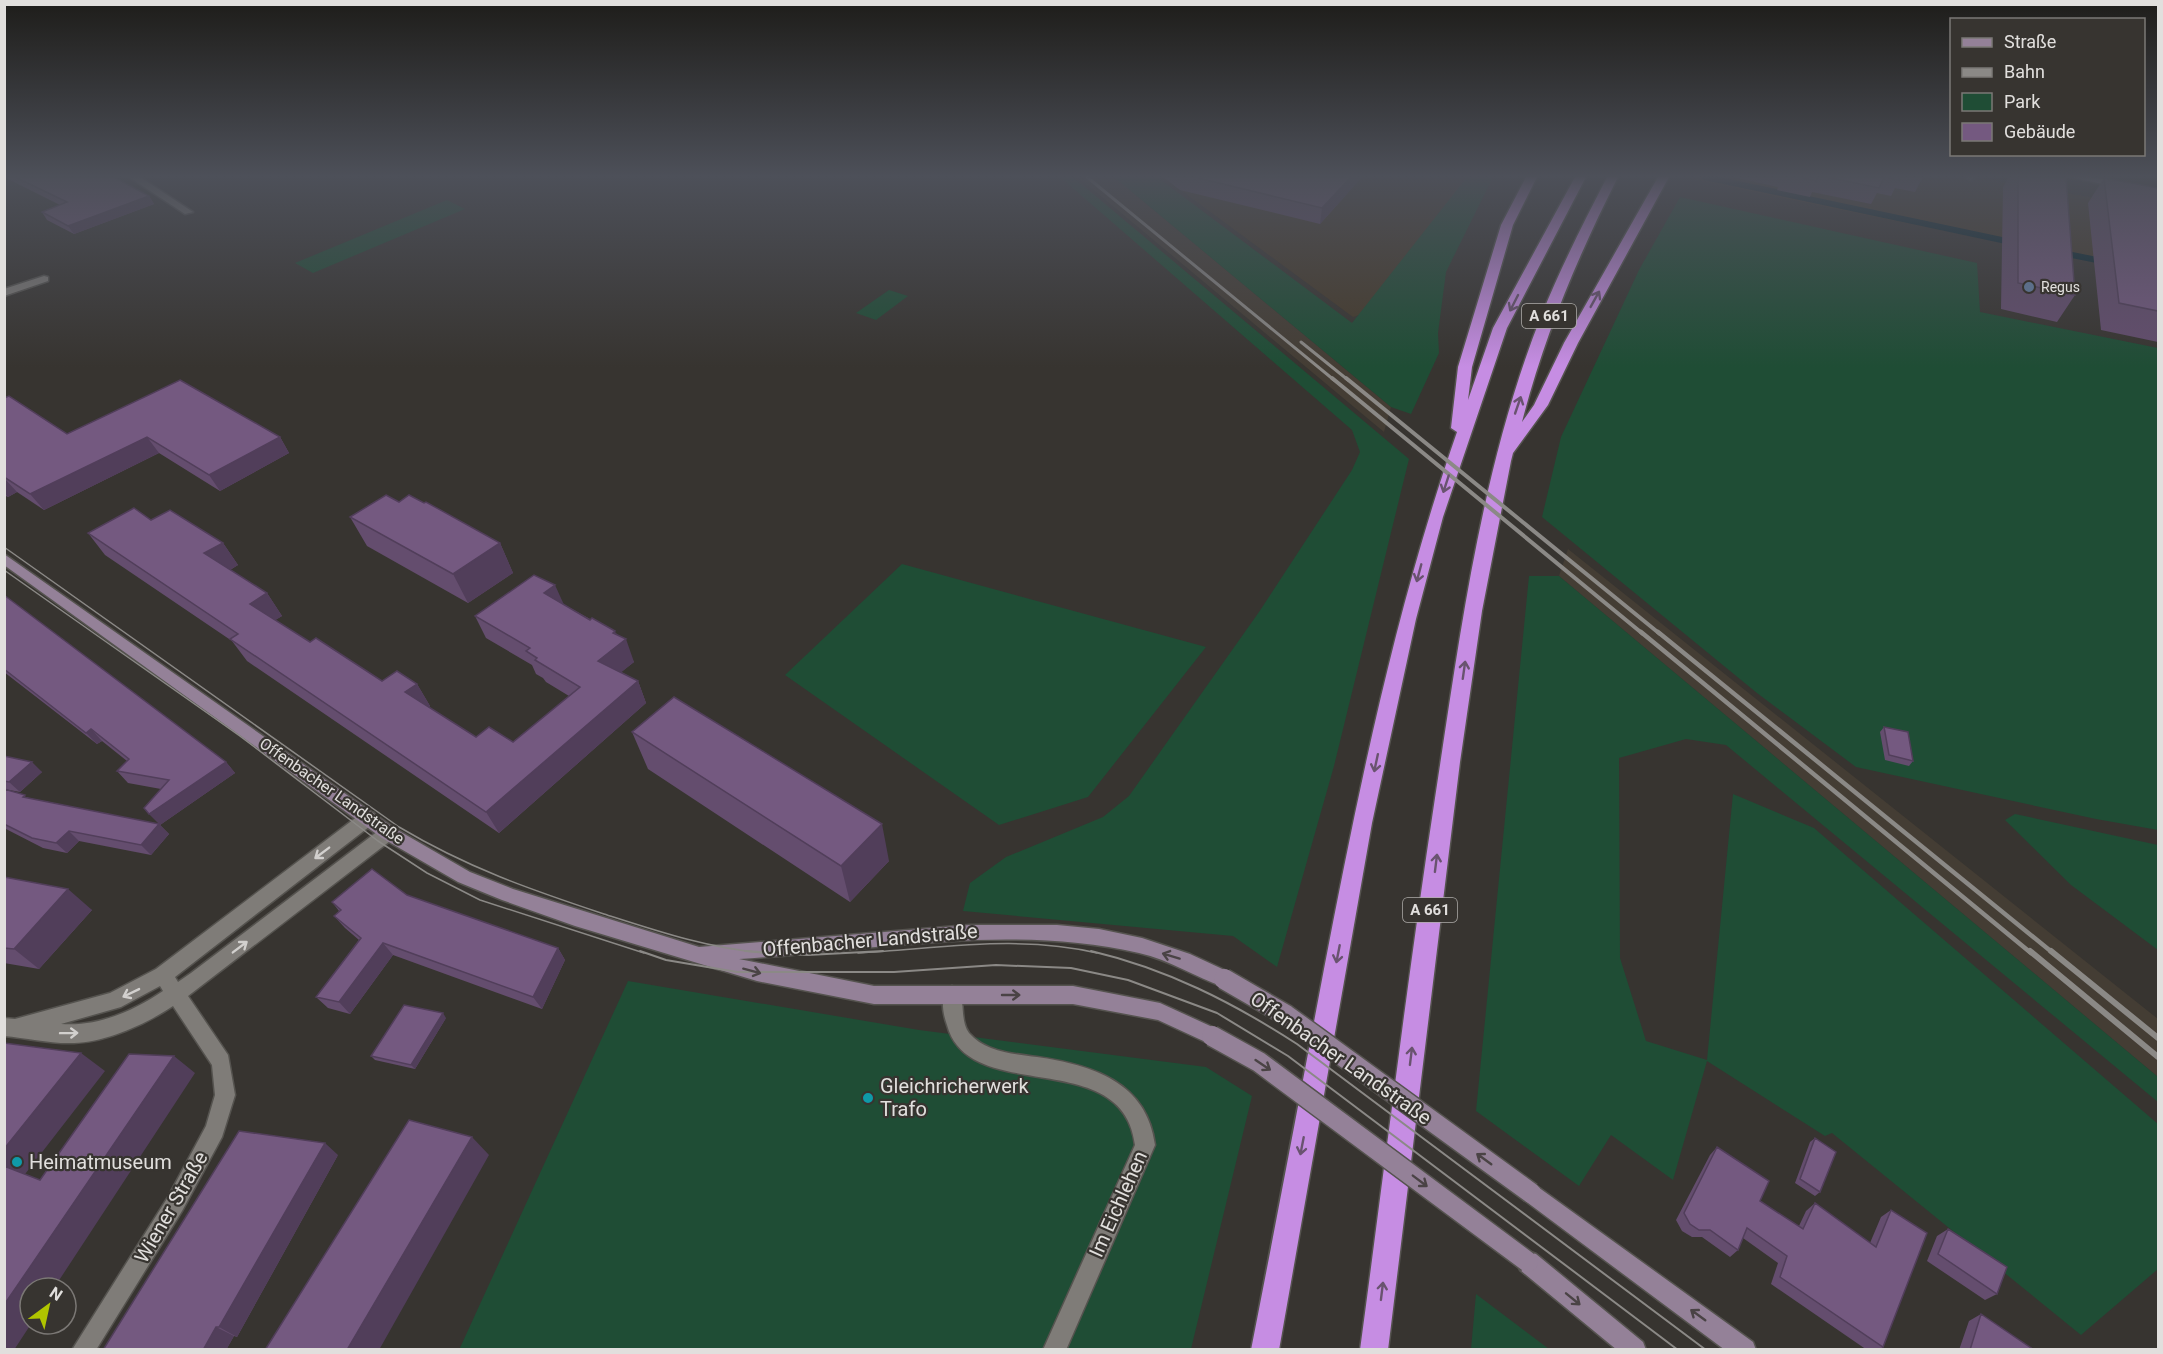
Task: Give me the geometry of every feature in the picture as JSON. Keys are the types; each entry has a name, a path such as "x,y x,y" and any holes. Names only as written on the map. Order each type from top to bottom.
{"highway":[{"name":"A 661","path":"1457,450 1465,367 1503,240"},
{"name":"A 661","path":"1264,1350 1362,823 1407,619 1435,517 1500,328 1547,240"},
{"name":"A 661","path":"1374,1350 1438,842 1468,639 1501,461 1515,411 1568,264 1580,240"},
{"name":"A 661","path":"1501,461 1541,405 1599,290 1630,240"}],"main road":[{"name":"Offenbacher Landstraße","path":"4,558 388,833 464,877 508,895 757,973 874,995 1073,994 1160,1012 1212,1036 1259,1062 1528,1262 1635,1350"},
{"name":"Offenbacher Landstraße","path":"696,953 885,940 930,934 1055,931 1117,940 1179,958 1224,979 1286,1015 1745,1350"}],"street":[{"path":"4,293 44,279"},
{"path":"7,1028 105,1004 163,975 368,818"},
{"path":"7,1028 56,1033 90,1032 134,1017 177,993 388,833"},
{"name":"Wiener Straße","path":"83,1350 175,1204 215,1130 225,1095 221,1062 163,975"},
{"name":"Im Eichlehen","path":"952,995 957,1028 963,1040 975,1050 1000,1060 1060,1070 1088,1078 1122,1098 1136,1112 1144,1126 1145,1145 1054,1350"}],"shaded area":[{"path":"1154,240 1190,240 1391,407 1384,432"},
{"path":"1249,240 1434,240 1387,306 1353,317"},
{"path":"1989,240 2158,240 2158,275"},
{"path":"1568,549 2158,1019 2158,1077 1559,576"}],"green space":[{"path":"350,240 391,240 313,273 295,263"},
{"path":"1133,240 1148,240 1409,459 1334,766 1277,967 1233,936 963,911 970,883 1006,857 1103,817 1129,796 1259,612 1352,470 1360,452 1352,430"},
{"path":"1190,240 1241,240 1352,323 1417,240 1462,240 1446,272 1438,333 1439,353 1411,414 1391,407"},
{"path":"1656,240 1874,240 1977,263 1980,312 2158,348 2158,830 2096,819 1856,767 1757,693 1542,517 1561,437 1639,270"},
{"path":"889,290 908,296 876,320 856,313"},
{"path":"902,564 1206,647 1088,797 999,825 785,675"},
{"path":"1529,576 1559,576 2158,1077 2158,1102 1726,745 1686,739 1619,758 1620,958 1646,1041 1707,1060 1733,794 1814,828 2158,1124 2158,1269 2081,1335 1832,1133 1825,1136 1707,1061 1673,1180 1611,1135 1579,1186 1476,1111"},
{"path":"2015,814 2158,845 2158,950 2071,885 2005,820"},
{"path":"628,981 919,1030 1206,1067 1252,1096 1191,1349 459,1350"},
{"path":"1476,1294 1549,1349 1471,1349"}],"building":[{"path":"2018,240 2071,240 2075,295 2018,283"},
{"path":"2111,240 2158,240 2158,311 2119,303"},
{"path":"180,380 280,437 209,475 147,437 30,494 4,477 4,398 9,396 67,434"},
{"path":"386,495 399,502 409,495 426,502 500,543 453,574 350,517"},
{"path":"134,508 151,520 170,510 223,543 204,553 267,593 250,604 310,642 316,638 382,681 397,671 417,684 405,692 476,737 489,727 513,742 580,687 535,660 537,658 526,651 530,648 475,616 534,575 555,585 544,593 626,639 598,661 638,681 486,812 230,639 238,634 88,533"},
{"path":"4,595 226,762 149,814 144,808 169,780 117,771 129,759 91,729 86,733 4,669"},
{"path":"674,697 882,824 841,866 632,732"},
{"path":"1884,727 1908,732 1913,761 1889,755"},
{"path":"4,756 32,762 9,782 4,781"},
{"path":"4,789 25,795 23,797 159,824 141,845 69,831 56,843 32,838 4,824"},
{"path":"372,869 407,895 558,948 533,997 383,943 339,1002 316,997 361,938 334,916 341,910 332,902"},
{"path":"4,877 68,889 14,949 4,948"},
{"path":"404,1005 443,1013 411,1065 371,1056"},
{"path":"4,1043 81,1053 4,1149"},
{"path":"129,1054 174,1056 24,1276 18,1276 18,1284 4,1305 4,1166 40,1180"},
{"path":"409,1120 472,1137 347,1350 265,1350"},
{"path":"239,1131 325,1143 219,1327 216,1327 203,1350 103,1350"},
{"path":"1815,1138 1836,1152 1820,1192 1800,1179"},
{"path":"1717,1147 1769,1181 1760,1201 1803,1229 1815,1203 1876,1247 1891,1210 1927,1233 1883,1347 1780,1277 1787,1256 1747,1228 1738,1250 1710,1230 1699,1230 1690,1224 1684,1213"},
{"path":"1948,1229 2007,1267 1997,1294 1938,1254"},
{"path":"1981,1314 2034,1350 1970,1350"}],"waterway":[{"path":"2002,240 2011,242"},
{"path":"2062,253 2102,261"}],"tram line":[{"path":"4,547 399,827 425,841 474,866 550,896 604,914 702,943 763,953"},
{"path":"4,570 240,736 378,841 427,873 480,900 644,953"},
{"path":"858,953 978,944 1038,944 1097,953"},
{"path":"640,951 666,960 737,972 894,972 996,965 1071,968 1128,980 1217,1013 1288,1056 1678,1350"},
{"path":"745,951 808,955 883,951"},
{"path":"1091,951 1146,967 1198,988 1248,1014 1297,1044 1706,1350"}],"railway":[{"path":"1164,240 1334,380"},
{"path":"1301,342 1348,380"},
{"path":"1332,378 1643,634"},
{"path":"1346,378 1660,634"},
{"path":"1641,632 2031,953"},
{"path":"1658,632 2053,953"},
{"path":"2030,951 2158,1057"},
{"path":"2051,951 2158,1038"}],"place":[{"name":"Regus","path":"2029,287"},
{"name":"Gleichricherwerk Trafo","path":"868,1098"},
{"name":"Heimatmuseum","path":"17,1162"}]}
